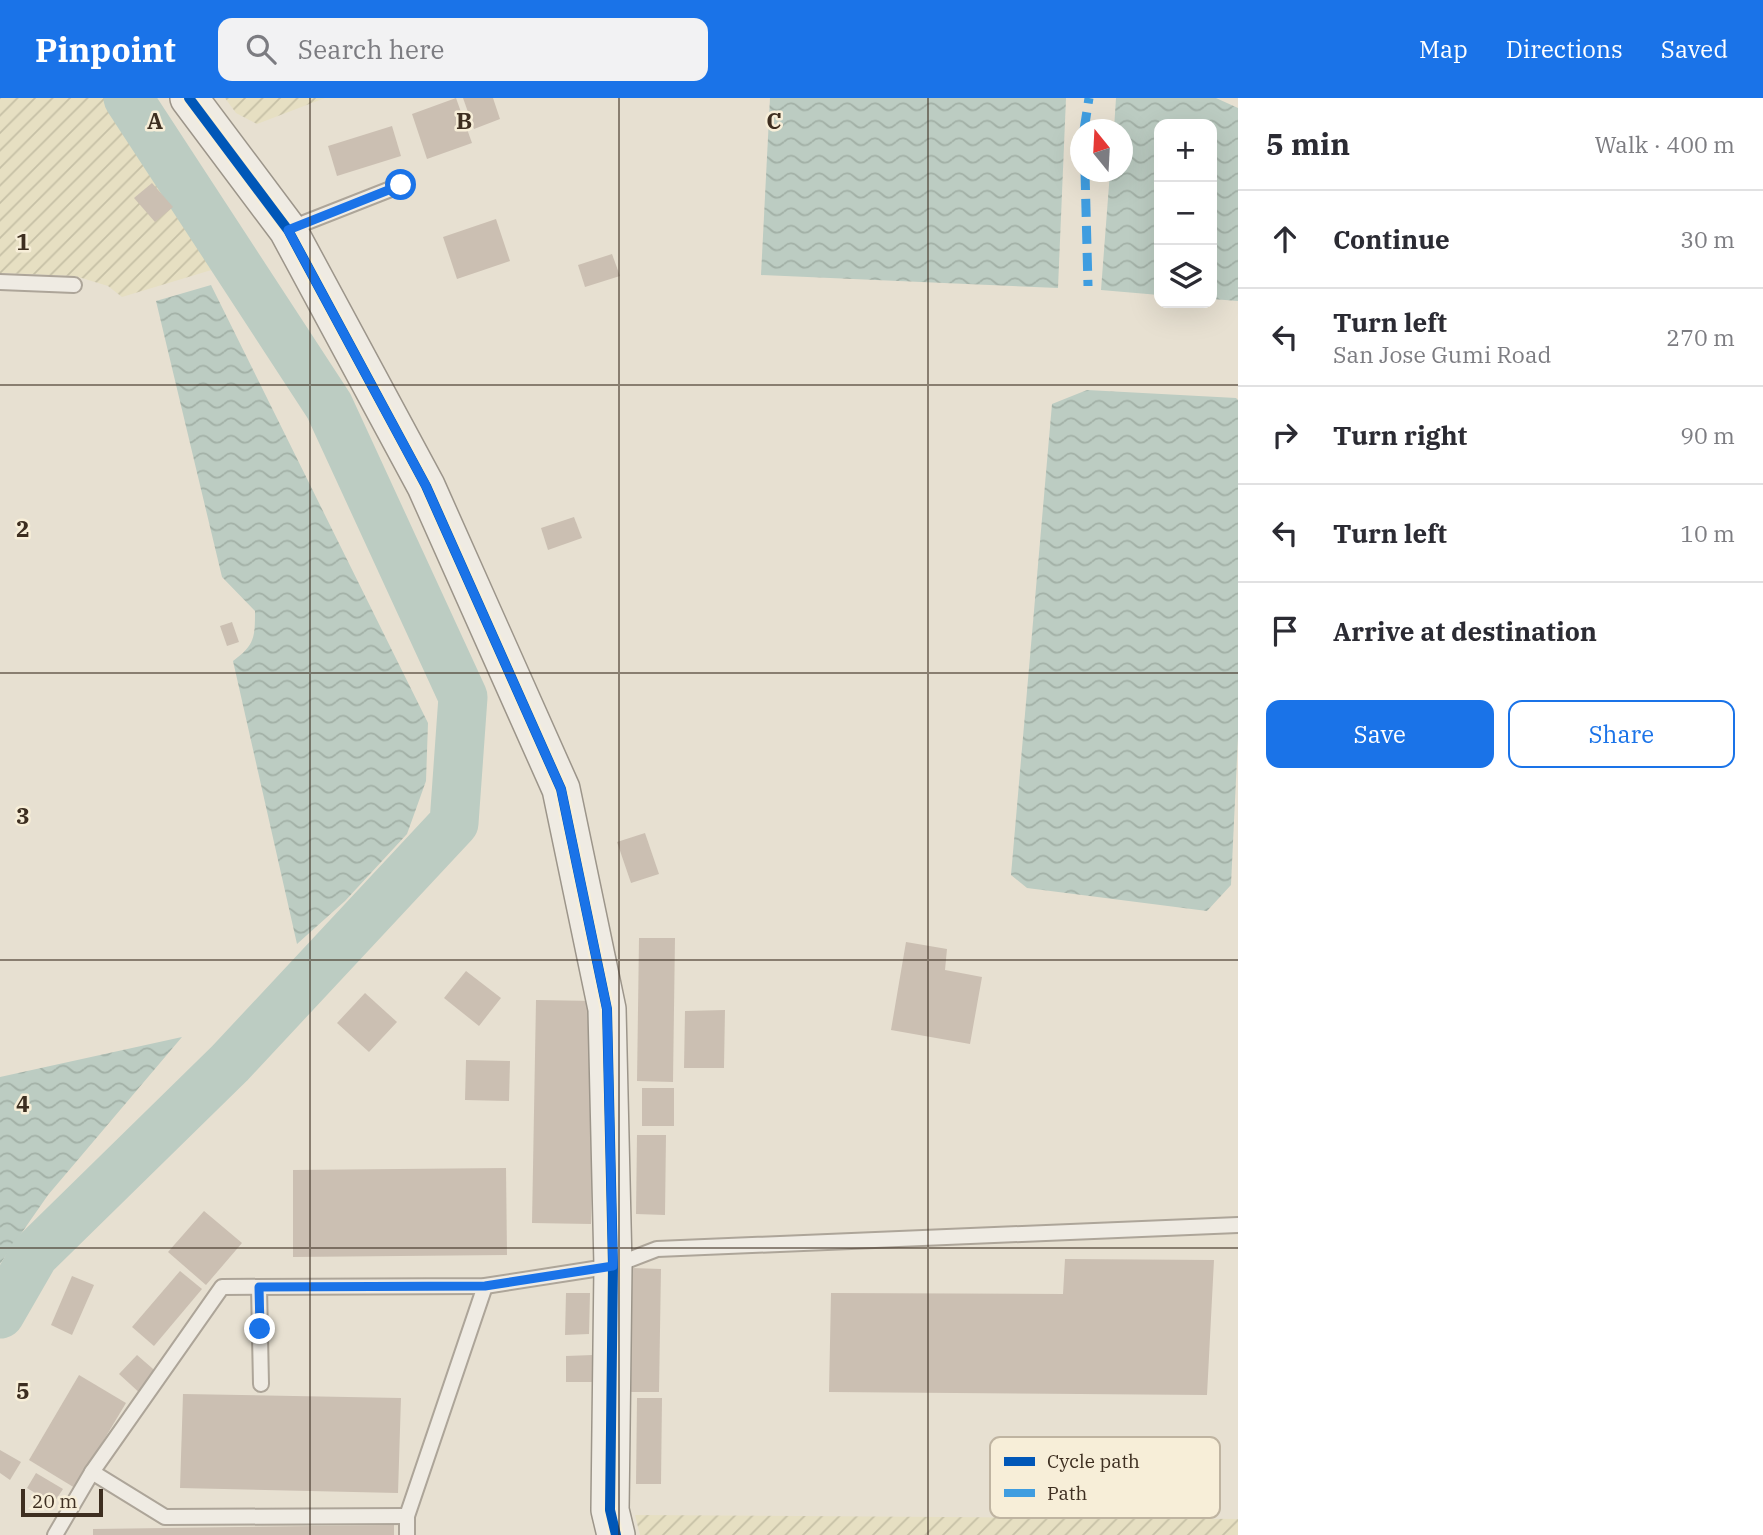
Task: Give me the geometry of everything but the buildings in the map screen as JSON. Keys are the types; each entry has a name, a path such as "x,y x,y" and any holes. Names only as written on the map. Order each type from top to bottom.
{"street":[{"path":"189,98 288,230 426,486 561,789 607,1009 613,1266 610,1510 616,1535"}],"lane":[{"path":"288,230 401,185"},
{"path":"0,282 74,285"},
{"path":"55,1535 92,1472 222,1287 485,1286 613,1266 657,1248 1238,1225"},
{"path":"407,1535 407,1516 485,1286"},
{"path":"259,1287 261,1384"},
{"path":"92,1472 165,1517 407,1516"}],"shaded area":[{"path":"0,98 109,98 218,268 122,297 108,286 75,276 0,273"},
{"path":"225,98 325,98 257,124 236,113"},
{"path":"635,1515 1238,1519 1238,1535 640,1535"}],"water":[{"path":"770,98 1066,98 1058,288 761,275"},
{"path":"1116,98 1216,98 1238,108 1238,301 1217,299 1217,119 1154,119 1154,295 1101,290 1109,182 1133,182 1133,119 1115,119"},
{"path":"211,285 428,723 426,781 407,834 345,901 297,944 233,661 250,645 255,628 255,611 222,577 156,301"},
{"path":"1087,390 1238,400 1238,737 1231,885 1207,911 1027,888 1011,875 1052,404"},
{"path":"182,1037 48,1195 0,1264 0,1077"}],"waterway":[{"path":"0,1314 34,1255 230,1063 454,823 463,697 329,406 128,98"}],"marked path":[{"path":"1086,119 1089,98"},
{"path":"1085,182 1088,286"}],"cycle path":[{"path":"189,98 288,230 426,486 561,789 607,1009 613,1266 610,1510 616,1535"}],"route":[{"path":"260,1329 259,1287 485,1286 613,1266 607,1009 561,789 426,486 288,230 401,185"}]}
